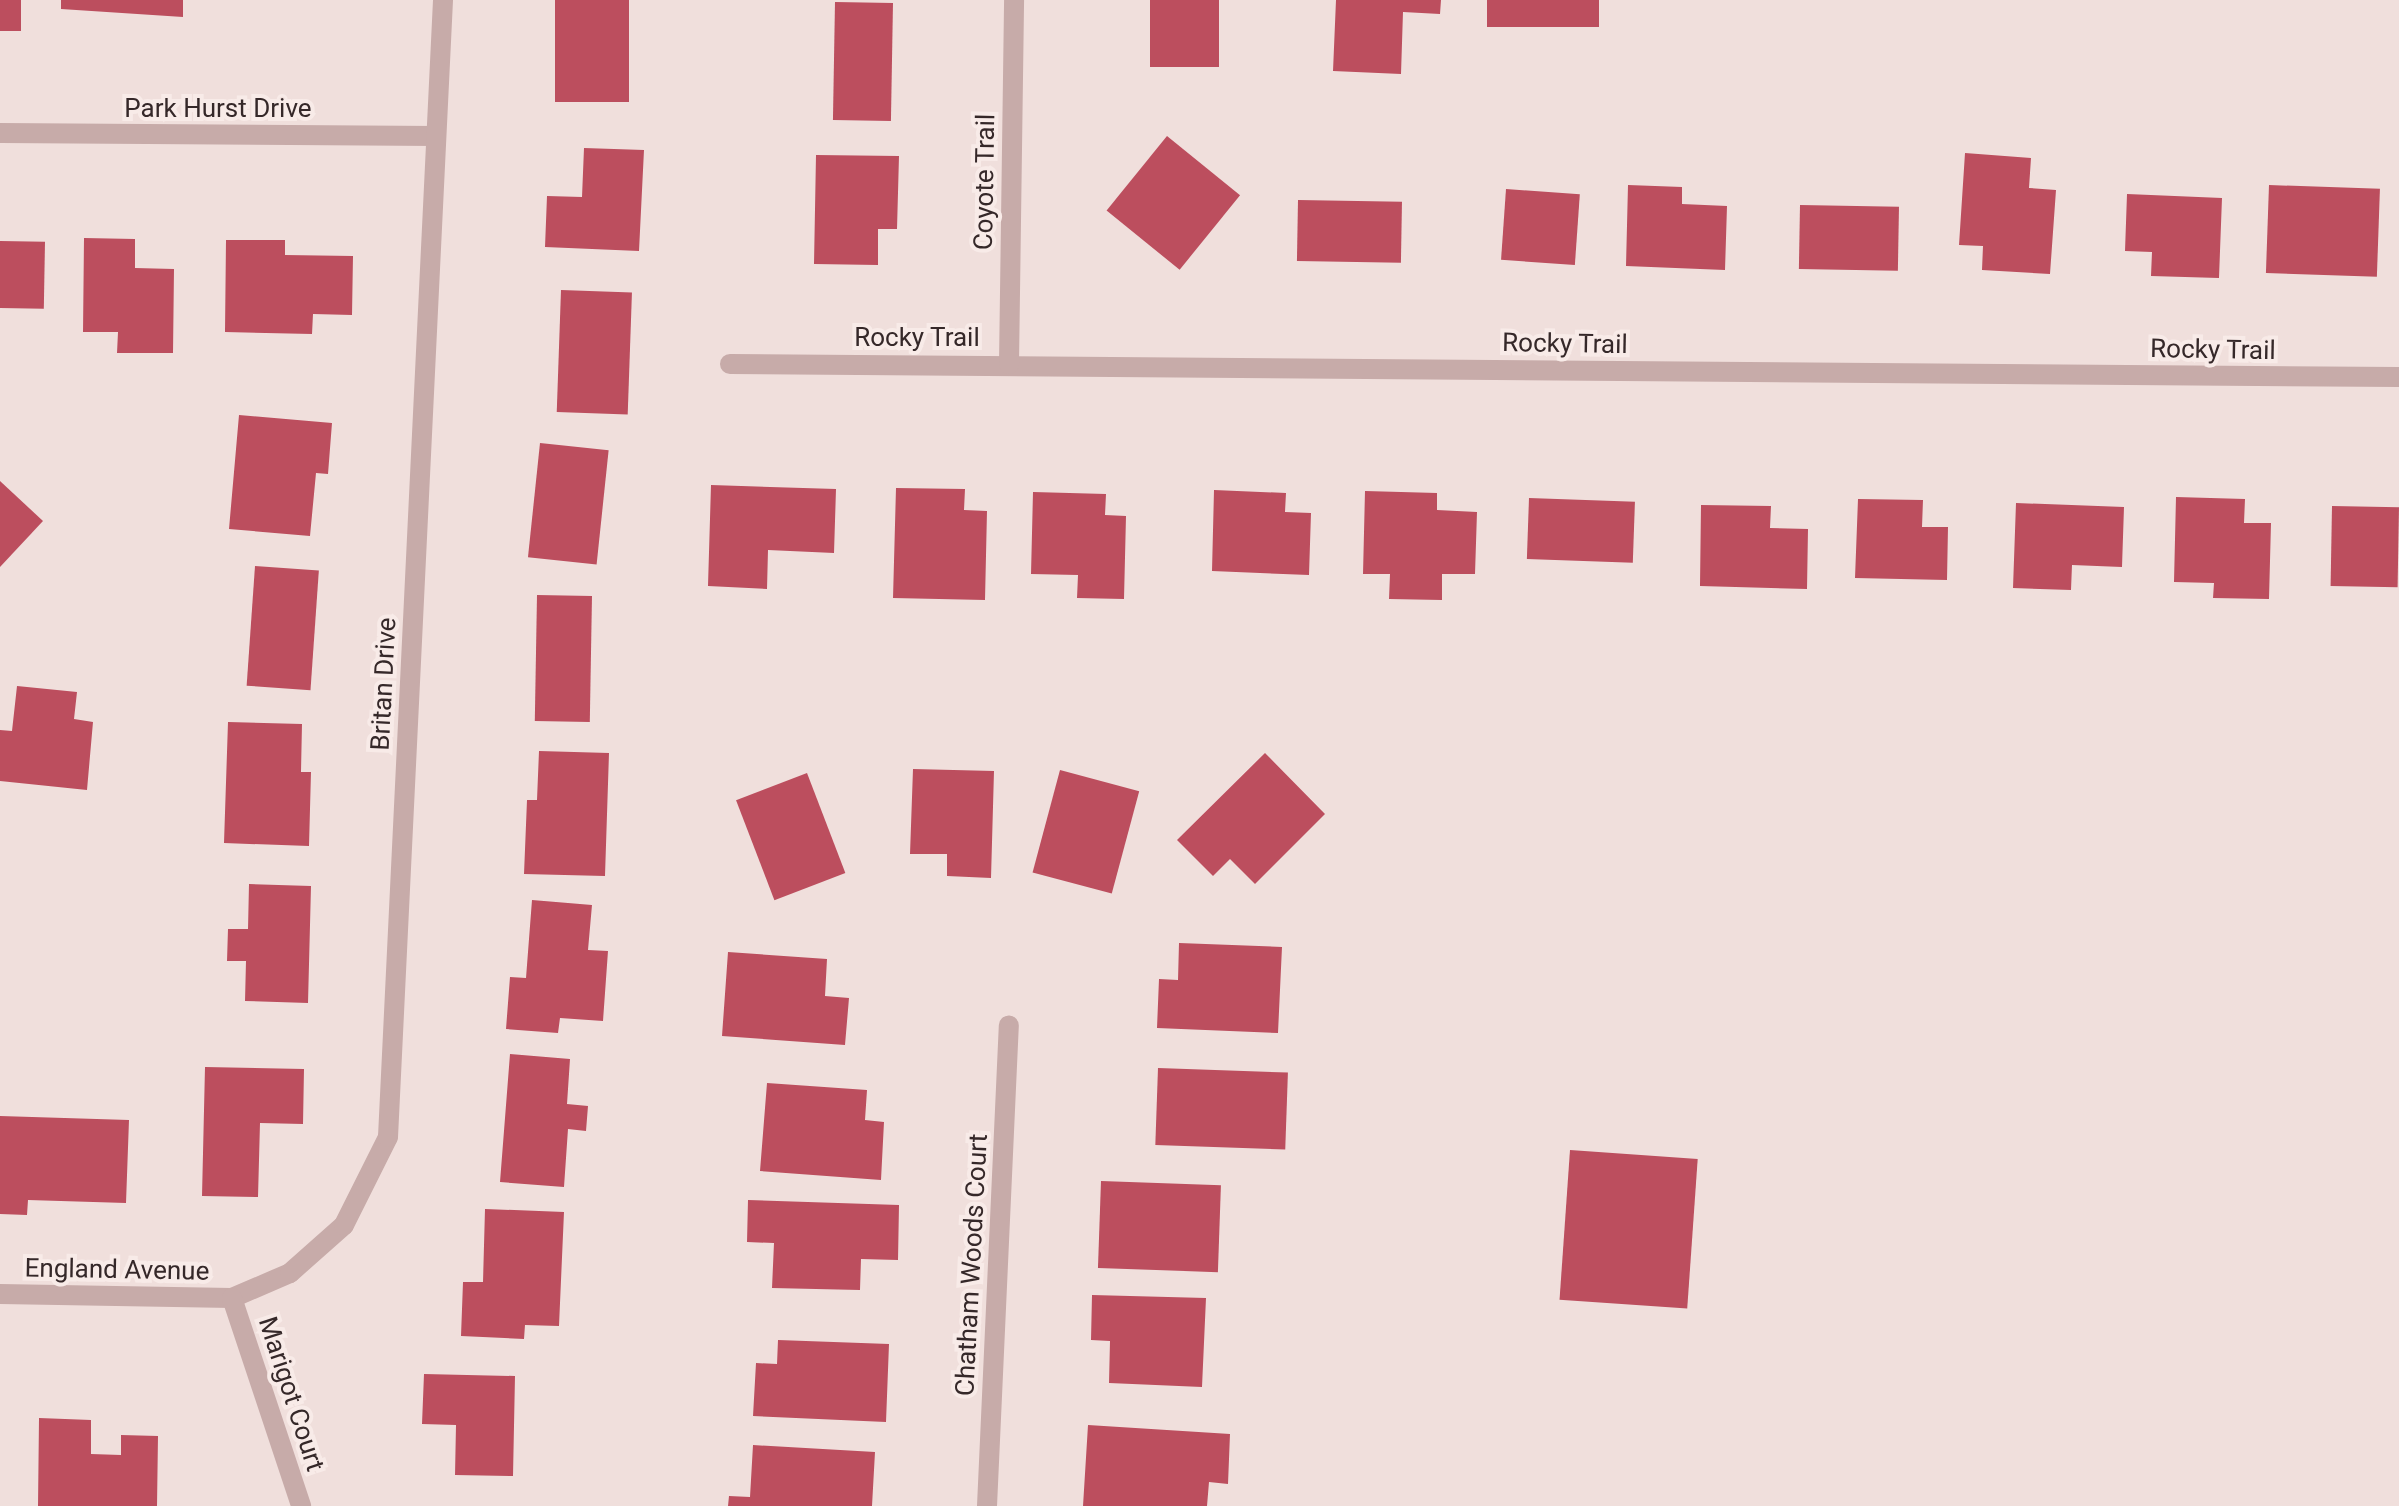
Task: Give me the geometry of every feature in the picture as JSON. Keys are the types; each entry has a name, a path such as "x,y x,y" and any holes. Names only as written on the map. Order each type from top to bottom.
{"street":[{"name":"Britan Drive","path":"232,1298 290,1273 344,1225 388,1137 443,0"},
{"name":"Coyote Trail","path":"1009,364 1014,0"},
{"name":"Park Hurst Drive","path":"0,133 436,136"},
{"name":"Rocky Trail","path":"730,364 2399,377"},
{"name":"Chatham Woods Court","path":"987,1506 1009,1026"},
{"name":"England Avenue","path":"0,1294 232,1298"},
{"name":"Marigot Court","path":"232,1298 301,1506"}],"building":[{"path":"0,0 21,0 21,31 0,31"},
{"path":"61,0 183,0 183,17 61,9"},
{"path":"555,0 629,0 629,102 555,102"},
{"path":"1150,0 1219,0 1219,67 1150,67"},
{"path":"1336,0 1441,0 1440,14 1403,12 1401,74 1333,71"},
{"path":"1487,0 1599,0 1599,27 1487,27"},
{"path":"835,2 893,3 891,121 833,120"},
{"path":"1167,136 1240,195 1180,270 1107,211"},
{"path":"584,148 644,150 639,251 545,247 547,196 582,197"},
{"path":"1965,153 2031,158 2029,188 2056,190 2050,274 1982,270 1983,246 1959,245"},
{"path":"816,155 899,156 897,229 878,229 878,265 814,264"},
{"path":"1628,185 1682,187 1682,204 1727,206 1725,270 1626,266"},
{"path":"2269,185 2380,189 2377,277 2266,273"},
{"path":"1506,189 1580,194 1575,265 1501,260"},
{"path":"2127,194 2222,198 2219,278 2151,276 2152,252 2125,251"},
{"path":"1298,200 1402,202 1401,263 1297,261"},
{"path":"1800,205 1899,207 1898,271 1799,269"},
{"path":"84,238 135,239 135,268 174,269 173,353 117,353 118,332 83,332"},
{"path":"226,240 285,240 285,255 353,256 352,315 313,314 312,334 225,332"},
{"path":"0,241 45,242 44,309 0,308"},
{"path":"561,290 632,292 628,414 557,412"},
{"path":"239,415 332,423 328,474 316,473 310,536 229,529"},
{"path":"540,443 609,450 597,565 528,557"},
{"path":"0,481 43,521 0,567"},
{"path":"711,485 836,489 834,553 768,550 767,589 708,586"},
{"path":"896,488 965,489 964,510 987,511 985,600 893,598"},
{"path":"1214,490 1286,493 1285,512 1311,513 1309,575 1212,571"},
{"path":"1365,491 1437,493 1437,510 1477,512 1475,574 1442,574 1442,600 1389,599 1390,574 1363,574"},
{"path":"1033,492 1106,494 1105,515 1126,516 1124,599 1077,598 1078,575 1031,574"},
{"path":"2176,497 2245,499 2244,523 2271,523 2269,599 2213,598 2214,583 2174,582"},
{"path":"1529,498 1635,502 1633,563 1527,559"},
{"path":"1858,499 1923,500 1922,527 1948,527 1947,580 1855,578"},
{"path":"2016,503 2124,507 2122,567 2072,565 2071,590 2013,588"},
{"path":"1701,505 1771,506 1770,528 1808,529 1807,589 1700,586"},
{"path":"2332,506 2399,507 2398,587 2331,586"},
{"path":"255,566 319,570 310,690 247,686"},
{"path":"537,595 592,596 590,722 535,721"},
{"path":"17,686 77,692 74,719 93,722 87,790 0,781 0,730 12,731"},
{"path":"228,722 302,724 301,772 311,772 309,846 224,843"},
{"path":"539,751 609,753 605,876 524,874 527,800 537,800"},
{"path":"1265,753 1325,814 1255,884 1230,859 1213,876 1177,840"},
{"path":"913,769 994,771 991,878 947,876 947,854 910,854"},
{"path":"1060,770 1139,791 1112,894 1033,872"},
{"path":"807,773 845,873 774,900 736,800"},
{"path":"249,884 311,886 308,1003 245,1001 246,961 227,961 228,929 248,929"},
{"path":"532,900 592,905 588,950 608,951 603,1021 560,1018 558,1033 506,1029 510,977 526,978"},
{"path":"1179,943 1282,947 1278,1033 1157,1028 1159,979 1178,980"},
{"path":"728,952 827,959 825,996 849,998 845,1045 722,1036"},
{"path":"510,1054 570,1059 567,1104 588,1106 586,1131 568,1129 564,1187 500,1182"},
{"path":"205,1067 304,1069 303,1124 260,1123 258,1197 202,1196"},
{"path":"1158,1068 1288,1073 1285,1149 1155,1145"},
{"path":"767,1083 867,1090 865,1120 884,1122 881,1180 760,1171"},
{"path":"0,1116 129,1120 126,1203 28,1200 27,1215 0,1214"},
{"path":"1570,1150 1698,1159 1687,1309 1560,1300"},
{"path":"1101,1181 1221,1185 1218,1272 1098,1268"},
{"path":"748,1200 899,1205 898,1260 861,1259 860,1290 772,1288 774,1243 747,1242"},
{"path":"485,1209 564,1212 559,1326 525,1325 524,1339 461,1336 463,1282 483,1282"},
{"path":"1092,1295 1206,1298 1202,1387 1109,1383 1110,1341 1091,1340"},
{"path":"778,1340 889,1344 886,1422 753,1416 756,1363 777,1364"},
{"path":"424,1374 515,1376 513,1476 455,1475 456,1425 422,1424"},
{"path":"39,1418 91,1420 91,1454 121,1455 121,1435 158,1436 157,1506 38,1506"},
{"path":"1088,1425 1230,1434 1228,1484 1209,1482 1207,1506 1083,1506"},
{"path":"753,1445 875,1452 872,1506 728,1506 729,1496 750,1497"}]}
